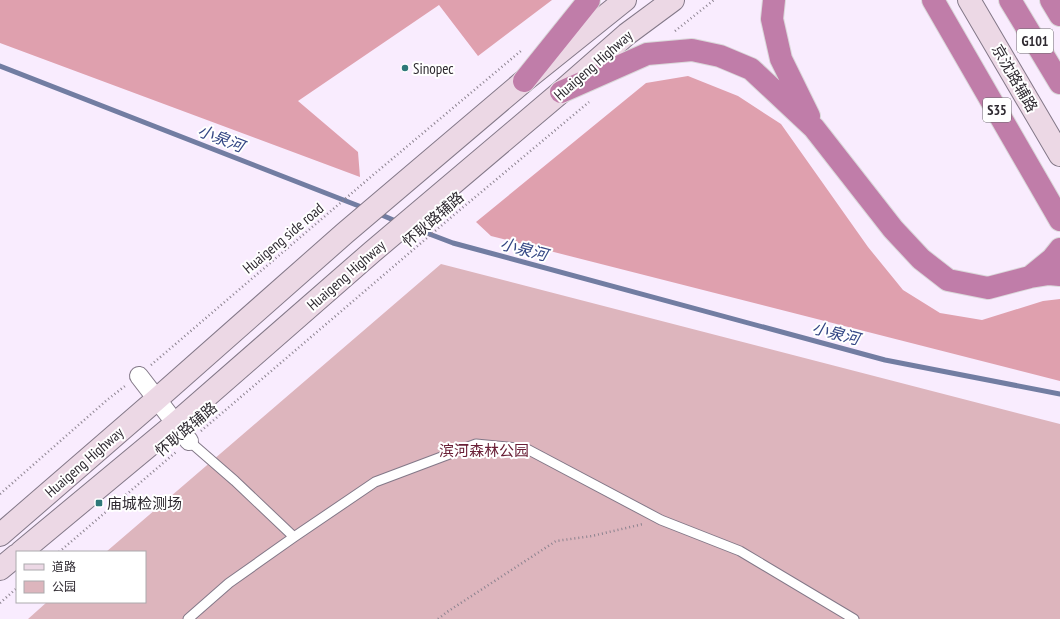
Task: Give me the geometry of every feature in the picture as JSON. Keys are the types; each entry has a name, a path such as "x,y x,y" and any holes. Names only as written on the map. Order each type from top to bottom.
{"highway":[{"path":"524,81 589,0"},
{"path":"774,0 772,19 780,59 814,128"},
{"name":"S35","path":"933,0 1060,220"},
{"name":"G101","path":"1010,0 1060,82"},
{"name":"G101","path":"1051,0 1060,15"},
{"path":"561,92 647,54 692,50 720,56 751,69 814,128 893,229 921,259 948,280 988,288 1049,274 1060,274"},
{"path":"1030,278 1052,259 1060,249"}],"main road":[{"name":"Huaigeng Highway","path":"0,535 346,233 524,81 624,0"},
{"name":"Huaigeng Highway","path":"22,551 175,424 372,252 627,34 673,0"},
{"name":"京沈路辅路","path":"969,0 1060,155"},
{"path":"0,569 16,556"}],"street":[{"path":"139,376 189,441"}],"lane":[{"path":"189,441 235,481 294,537"},
{"path":"188,619 229,583 375,482 476,444 527,450 661,520 740,551 854,619"}],"path":[{"path":"671,34 714,0"},
{"name":"Huaigeng side road","path":"0,494 107,400 139,376 522,50"},
{"name":"怀耿路辅路","path":"60,551 455,214 593,99"},
{"path":"438,619 556,541 592,536 661,520"},
{"path":"0,603 16,589"}],"green space":[{"name":"滨河森林公园","path":"441,264 1060,424 1060,619 28,619 46,603 146,603 146,551 107,551"}],"shaded area":[{"path":"0,0 552,0 478,56 439,5 298,101 358,152 360,177 0,43"},
{"path":"688,76 738,96 781,124 868,247 903,290 940,313 982,320 1043,301 1060,299 1060,381 491,236 476,222 646,83"}],"waterway":[{"name":"小泉河","path":"0,66 364,208"},
{"name":"小泉河","path":"377,213 398,222"},
{"name":"小泉河","path":"411,227 453,243 885,360 1060,394"}],"place":[{"name":"Sinopec","path":"405,68"},
{"name":"庙城检测场","path":"99,503"}]}
